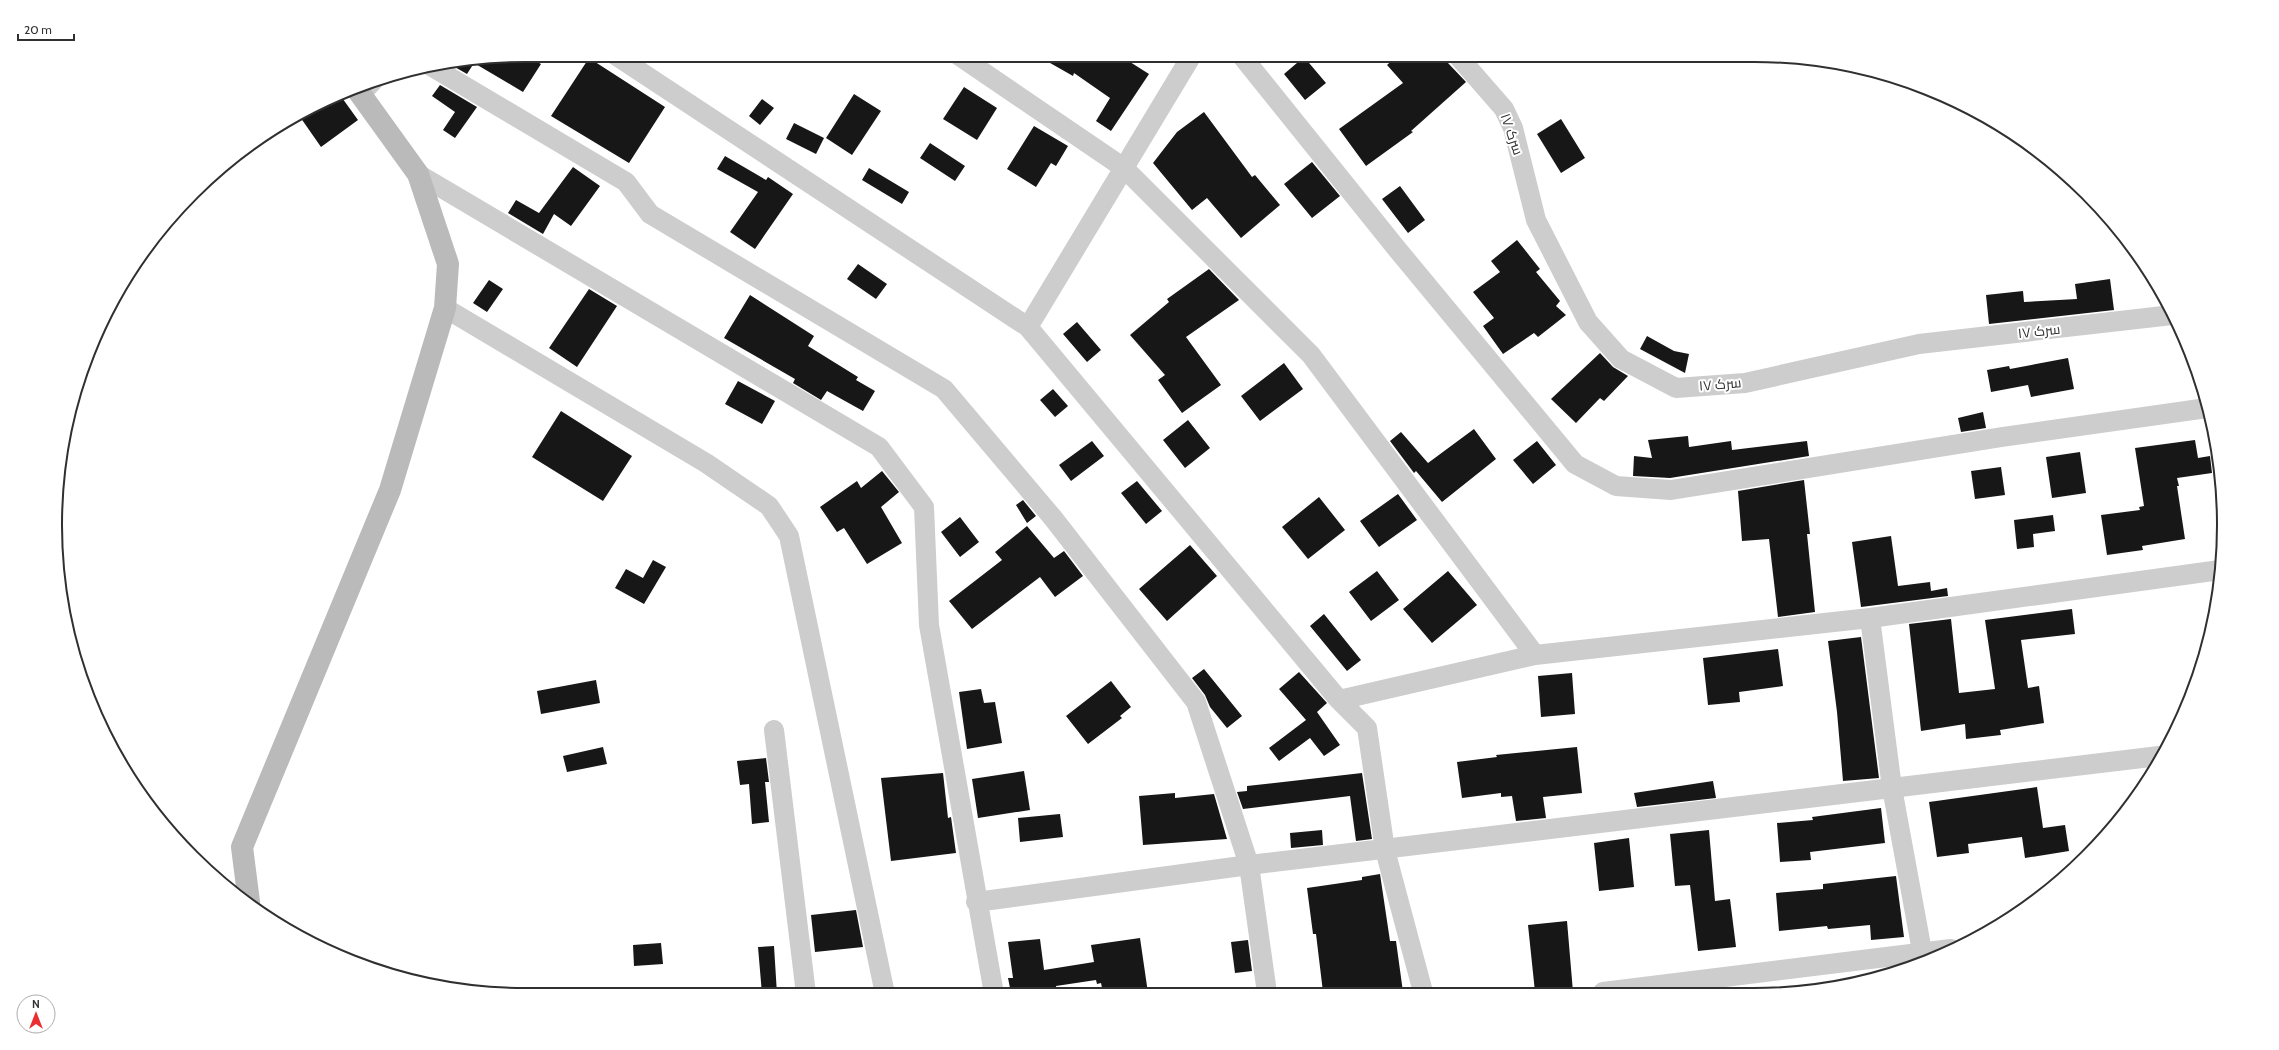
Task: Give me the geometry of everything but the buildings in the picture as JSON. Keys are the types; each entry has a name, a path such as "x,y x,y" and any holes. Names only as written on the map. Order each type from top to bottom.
{"main road":[{"path":"248,896 242,847 390,490 445,308 448,264 418,174 365,91"}],"street":[{"path":"626,62 1028,327 1339,700 1368,728 1385,850 1422,988"},
{"path":"968,62 1124,168 1311,355 1535,655"},
{"path":"1028,327 1188,62"},
{"path":"1247,62 1397,249 1575,464 1616,486 1671,490 2002,437 2202,409"},
{"name":"سرک ۱۷","path":"1463,62 1504,109 1513,128 1536,220 1588,322 1621,359 1676,388 1745,383 1919,344 2167,316"},
{"path":"438,70 626,182 650,214 944,389 1053,518 1196,702 1249,865 1266,988"},
{"path":"418,174 872,443 883,453 924,507 929,625 976,902 993,988"},
{"path":"445,308 706,463 769,506 789,536 884,988"},
{"path":"1339,700 1535,655 1870,618 2214,571"},
{"path":"1870,618 1892,788 1923,956"},
{"path":"774,730 805,988"},
{"path":"976,902 1249,865 1385,850 2155,757"},
{"path":"1640,988 1918,958"}]}
